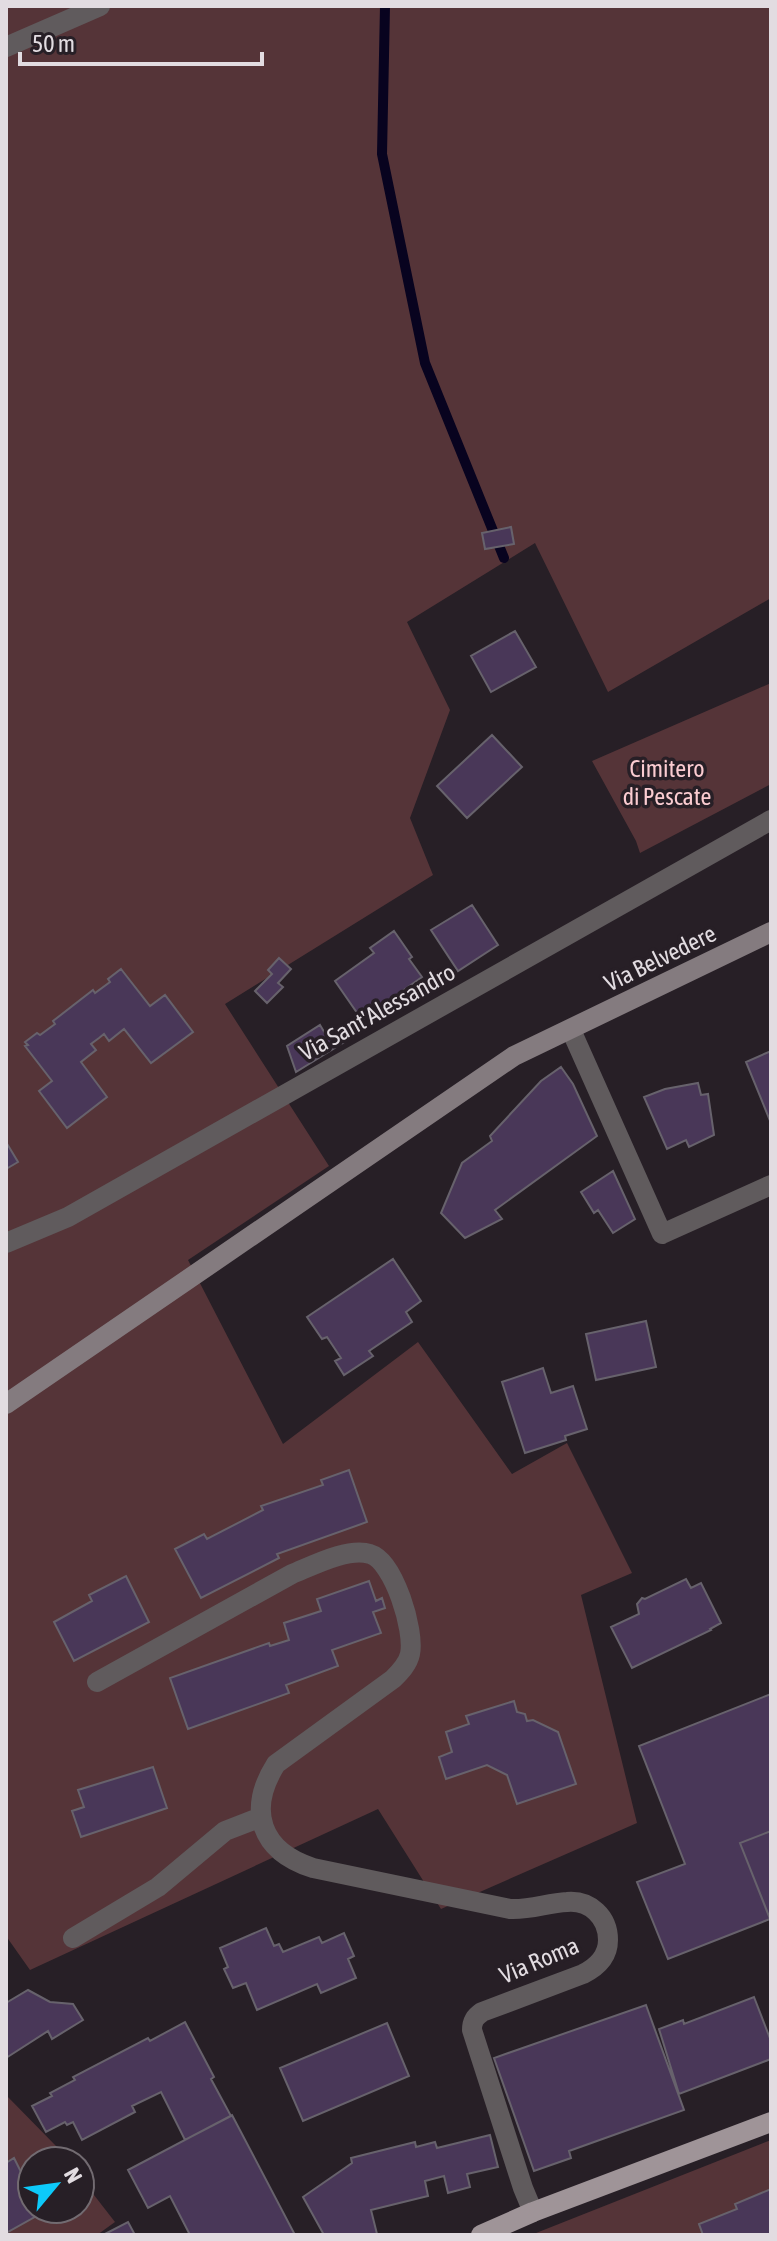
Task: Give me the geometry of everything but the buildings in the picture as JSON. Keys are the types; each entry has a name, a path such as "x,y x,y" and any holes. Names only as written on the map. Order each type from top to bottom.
{"main road":[{"name":"Via Belvedere","path":"6,1404 514,1056 771,932"},
{"path":"481,2235 533,2212 771,2122"}],"street":[{"path":"6,47 100,6"},
{"name":"Via Sant'Alessandro","path":"6,1243 68,1217 771,820"},
{"path":"571,1030 662,1234 771,1185"},
{"path":"73,1938 158,1887 225,1831 261,1817 265,1782 276,1764 393,1679 410,1656 411,1642 399,1592 386,1566 371,1554 353,1553 292,1574 97,1682"},
{"name":"Via Roma","path":"261,1817 266,1832 285,1856 313,1868 510,1909 524,1910 578,1902 599,1914 605,1923 608,1947 603,1959 594,1968 482,2012 472,2024 533,2212"}],"green space":[{"path":"6,6 771,6 771,598 608,692 535,543 407,622 450,710 410,818 433,875 225,1004 329,1166 188,1260 283,1444 418,1342 512,1474 567,1443 632,1573 581,1595 637,1823 441,1909 378,1809 30,1970 6,1936"},
{"name":"Cimitero di Pescate","path":"771,683 771,784 640,853 592,761"},
{"path":"6,2095 55,2145 16,2145 16,2225 96,2225 96,2198 115,2222 97,2235 6,2235"},
{"path":"771,2140 771,2235 531,2235"}],"waterway":[{"path":"385,6 382,154 425,363 504,558"}]}
